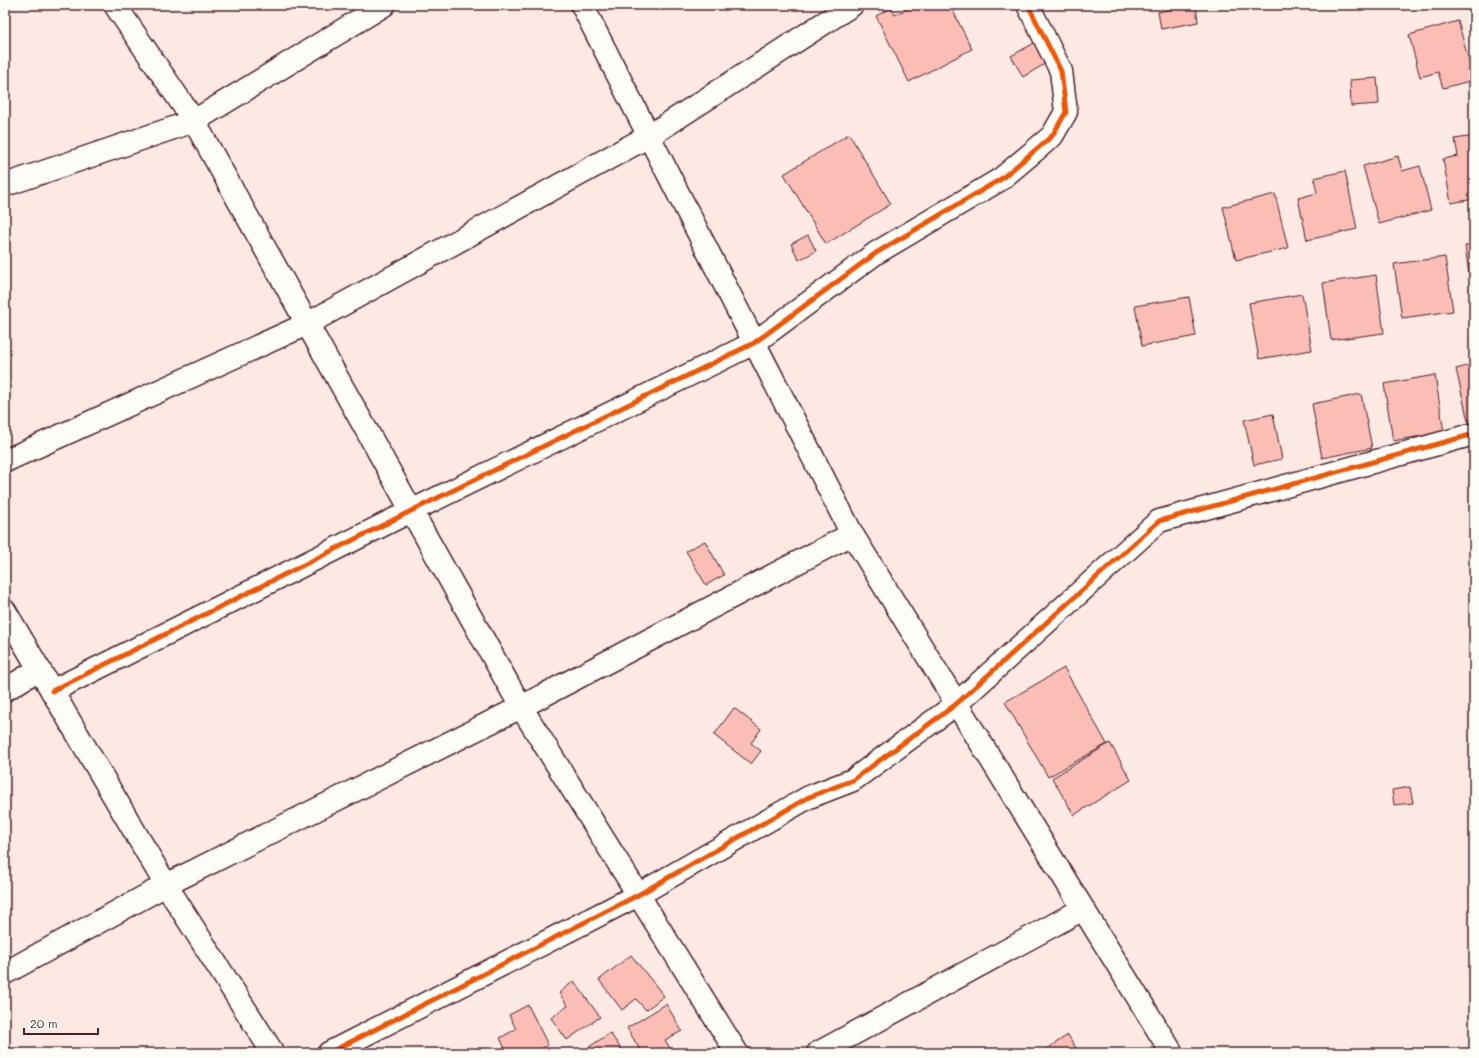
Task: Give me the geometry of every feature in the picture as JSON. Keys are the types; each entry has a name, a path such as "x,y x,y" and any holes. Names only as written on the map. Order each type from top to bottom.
{"street":[{"path":"115,5 194,121 521,707 737,1053"},
{"path":"5,185 194,121 384,5"},
{"path":"582,5 852,534 1172,1053"},
{"path":"5,461 307,324 649,136 852,5"},
{"path":"52,691 411,511 754,343 876,253 1001,179 1052,136 1066,112 1061,71 1028,5"},
{"path":"329,1053 638,895 810,797 853,780 955,705 1159,521 1474,434"},
{"path":"5,973 166,885 521,707 852,534"},
{"path":"5,611 166,885 273,1053"},
{"path":"5,690 39,669"},
{"path":"818,1053 1083,909"}],"building":[{"path":"915,5 950,5 972,49 909,82 876,16 891,8 895,15"},
{"path":"1196,5 1198,22 1161,29 1158,12"},
{"path":"1458,21 1474,80 1443,88 1438,72 1420,77 1409,35"},
{"path":"1036,42 1048,62 1023,77 1011,56"},
{"path":"1377,78 1379,104 1351,106 1350,80"},
{"path":"849,134 891,204 826,244 784,174"},
{"path":"1474,136 1474,199 1451,203 1443,159 1458,156 1455,139"},
{"path":"1398,156 1402,171 1420,166 1431,210 1379,224 1363,166"},
{"path":"1345,171 1357,229 1307,240 1298,198 1317,193 1314,178"},
{"path":"1275,194 1288,248 1236,260 1223,207"},
{"path":"808,235 816,251 799,260 791,244"},
{"path":"1474,244 1474,296 1472,296 1465,246"},
{"path":"1445,257 1453,311 1402,318 1394,264"},
{"path":"1376,275 1384,333 1331,340 1323,283"},
{"path":"1302,294 1312,350 1259,359 1249,303"},
{"path":"1189,297 1196,336 1142,346 1135,306"},
{"path":"1474,364 1474,419 1468,421 1456,369"},
{"path":"1435,375 1444,432 1393,441 1384,384"},
{"path":"1361,394 1372,448 1322,458 1312,404"},
{"path":"1273,414 1282,459 1254,465 1244,420"},
{"path":"705,541 724,575 706,585 686,551"},
{"path":"1064,668 1107,744 1048,777 1005,702"},
{"path":"734,708 761,729 751,743 761,751 751,764 714,735"},
{"path":"1110,743 1131,780 1074,815 1052,778"},
{"path":"1410,787 1413,803 1394,805 1392,790"},
{"path":"631,955 664,996 646,1010 636,999 622,1010 599,980"},
{"path":"574,981 600,1017 567,1040 551,1018 568,1006 559,993"},
{"path":"666,1004 682,1031 665,1040 673,1053 642,1053 627,1028"},
{"path":"528,1005 548,1045 534,1053 507,1053 500,1038 516,1029 509,1015"},
{"path":"610,1033 624,1053 580,1053"},
{"path":"1068,1035 1079,1053 1040,1053"}],"cycle path":[{"path":"52,691 411,511 754,343 876,253 1001,179 1052,136 1066,112 1061,71 1028,5"},
{"path":"329,1053 638,895 809,797 853,780 955,705 1159,521 1474,434"}]}
